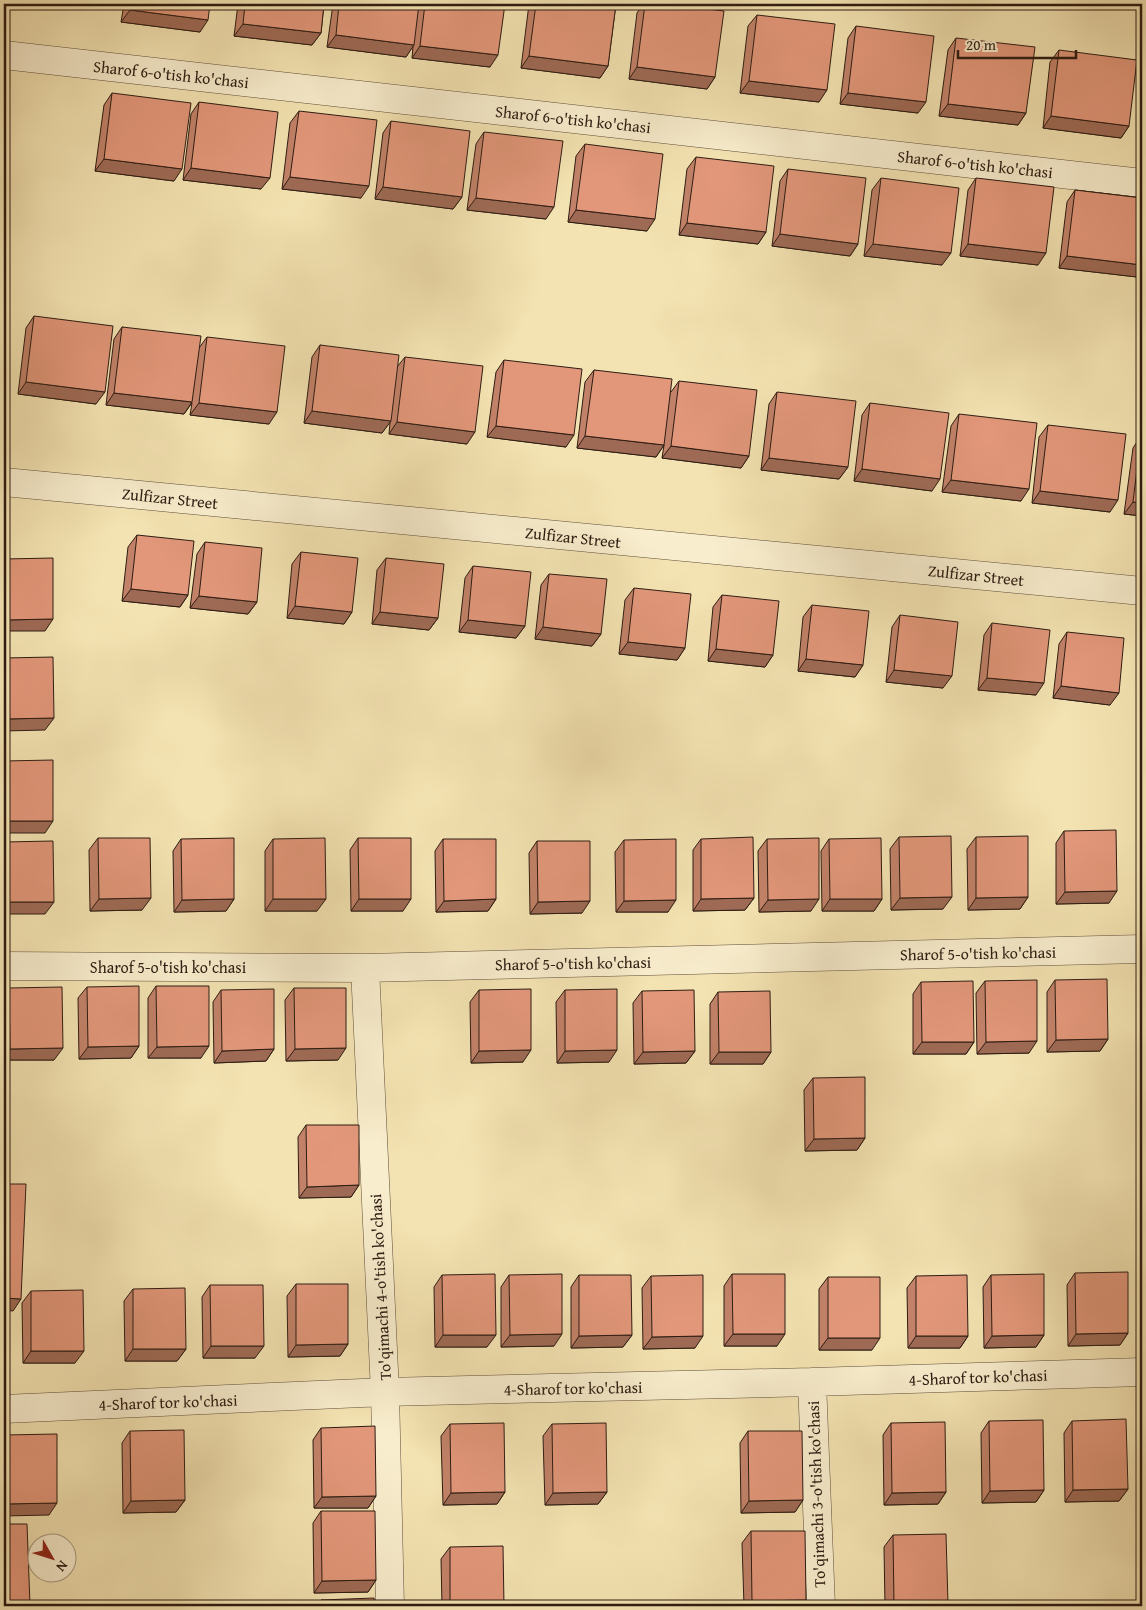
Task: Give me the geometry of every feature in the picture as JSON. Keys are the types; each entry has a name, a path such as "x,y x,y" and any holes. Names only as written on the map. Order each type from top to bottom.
{"street":[{"name":"Sharof 6-o'tish ko'chasi","path":"4,55 1142,183"},
{"name":"Zulfizar Street","path":"4,482 1142,592"},
{"name":"Sharof 5-o'tish ko'chasi","path":"4,966 365,968 1142,949"},
{"name":"To'qimachi 4-o'tish ko'chasi","path":"365,968 385,1392 390,1606"},
{"name":"4-Sharof tor ko'chasi","path":"4,1409 385,1392 1142,1372"},
{"name":"To'qimachi 3-o'tish ko'chasi","path":"812,1382 821,1606"}],"building":[{"path":"131,4 210,4 208,20 130,10"},
{"path":"245,4 324,4 321,33 243,24"},
{"path":"339,4 419,4 414,45 336,35"},
{"path":"425,4 505,4 498,55 420,46"},
{"path":"536,4 616,4 608,66 529,56"},
{"path":"645,4 666,4 724,11 715,77 637,67"},
{"path":"757,15 835,24 827,90 749,81"},
{"path":"856,26 934,36 926,102 848,93"},
{"path":"956,38 1035,47 1026,113 948,104"},
{"path":"1059,50 1137,60 1129,126 1051,116"},
{"path":"112,93 191,103 182,169 104,159"},
{"path":"199,102 278,112 270,178 191,168"},
{"path":"299,111 377,120 369,186 290,177"},
{"path":"391,121 470,131 462,197 383,187"},
{"path":"484,132 563,141 554,207 476,198"},
{"path":"585,144 663,154 655,219 576,210"},
{"path":"696,157 774,166 766,232 687,223"},
{"path":"788,169 866,178 858,244 780,234"},
{"path":"881,178 959,188 951,253 873,244"},
{"path":"976,178 1054,187 1046,253 968,244"},
{"path":"1075,190 1142,198 1142,265 1067,256"},
{"path":"34,316 113,326 105,392 26,382"},
{"path":"122,327 201,336 192,402 114,393"},
{"path":"207,337 285,346 277,412 199,403"},
{"path":"320,345 399,355 391,421 312,411"},
{"path":"405,357 483,366 475,432 397,422"},
{"path":"504,360 582,369 574,435 496,426"},
{"path":"594,370 672,379 664,445 585,436"},
{"path":"679,381 757,390 749,456 671,446"},
{"path":"777,392 856,401 848,467 769,458"},
{"path":"870,403 949,413 940,479 862,469"},
{"path":"959,414 1037,423 1029,489 951,480"},
{"path":"1048,425 1126,434 1118,500 1040,491"},
{"path":"1142,436 1142,503 1133,502"},
{"path":"137,535 194,541 188,595 131,589"},
{"path":"205,542 262,548 257,602 199,596"},
{"path":"301,552 358,558 352,612 295,606"},
{"path":"53,558 53,619 4,620 4,559"},
{"path":"386,558 444,564 438,618 380,612"},
{"path":"473,566 531,572 525,626 468,620"},
{"path":"549,574 607,579 601,634 543,627"},
{"path":"634,588 691,594 685,648 628,642"},
{"path":"722,595 779,601 773,655 716,649"},
{"path":"812,605 869,611 863,665 806,659"},
{"path":"900,615 958,622 952,676 894,670"},
{"path":"992,623 1050,630 1044,683 987,678"},
{"path":"1067,632 1124,638 1119,693 1061,686"},
{"path":"53,657 54,718 4,719 4,658"},
{"path":"53,760 53,821 4,821 4,761"},
{"path":"1116,830 1117,891 1065,892 1064,831"},
{"path":"951,836 952,897 900,898 899,837"},
{"path":"1028,836 1028,897 976,898 976,837"},
{"path":"753,837 754,898 701,899 701,839"},
{"path":"98,838 150,838 151,898 99,899"},
{"path":"234,838 234,899 182,900 181,839"},
{"path":"325,838 326,899 273,899 273,839"},
{"path":"358,838 411,838 411,899 359,899"},
{"path":"819,838 819,899 768,900 767,839"},
{"path":"881,838 882,899 830,899 829,839"},
{"path":"443,839 496,839 496,899 444,901"},
{"path":"676,839 676,900 624,901 624,840"},
{"path":"53,841 54,902 4,902 4,842"},
{"path":"537,841 590,841 590,901 538,902"},
{"path":"1107,979 1108,1039 1056,1040 1055,980"},
{"path":"1037,980 1037,1041 986,1042 985,981"},
{"path":"973,981 974,1042 922,1042 921,982"},
{"path":"139,986 139,1046 88,1047 87,987"},
{"path":"156,986 209,986 209,1046 157,1047"},
{"path":"62,987 63,1048 10,1049 9,988"},
{"path":"294,988 346,988 346,1048 295,1049"},
{"path":"274,989 274,1049 222,1051 221,990"},
{"path":"531,989 531,1050 479,1051 479,990"},
{"path":"617,989 617,1050 565,1051 565,990"},
{"path":"694,990 695,1051 643,1052 642,991"},
{"path":"770,991 771,1052 719,1052 718,992"},
{"path":"865,1077 865,1138 814,1139 813,1078"},
{"path":"306,1125 359,1125 359,1185 307,1187"},
{"path":"4,1184 26,1184 21,1299 4,1298"},
{"path":"1128,1272 1128,1333 1076,1334 1075,1273"},
{"path":"495,1274 496,1335 443,1335 442,1275"},
{"path":"562,1274 562,1334 510,1335 509,1275"},
{"path":"732,1274 785,1274 785,1334 733,1334"},
{"path":"1044,1274 1044,1335 992,1336 991,1275"},
{"path":"579,1275 631,1275 632,1335 579,1336"},
{"path":"703,1275 703,1336 652,1337 651,1276"},
{"path":"967,1275 968,1336 916,1336 916,1276"},
{"path":"828,1277 880,1277 880,1338 828,1338"},
{"path":"296,1284 348,1284 348,1344 296,1345"},
{"path":"210,1285 263,1285 264,1346 211,1346"},
{"path":"185,1288 186,1349 133,1349 133,1289"},
{"path":"83,1290 84,1351 31,1351 31,1291"},
{"path":"1126,1419 1128,1489 1073,1490 1072,1421"},
{"path":"1043,1420 1044,1490 990,1491 989,1421"},
{"path":"945,1422 946,1492 892,1493 891,1423"},
{"path":"504,1423 505,1492 451,1493 450,1424"},
{"path":"606,1423 607,1492 553,1493 552,1424"},
{"path":"375,1426 376,1496 322,1497 321,1428"},
{"path":"184,1430 185,1500 131,1501 130,1431"},
{"path":"748,1431 802,1431 803,1500 749,1501"},
{"path":"57,1434 57,1503 4,1504 4,1435"},
{"path":"321,1511 375,1511 376,1580 322,1581"},
{"path":"4,1524 27,1524 30,1605 4,1606"},
{"path":"751,1531 805,1531 806,1600 752,1601"},
{"path":"946,1534 948,1604 894,1605 893,1535"},
{"path":"503,1546 504,1606 450,1606 450,1547"},
{"path":"374,1598 375,1606 321,1606 321,1600"}]}
